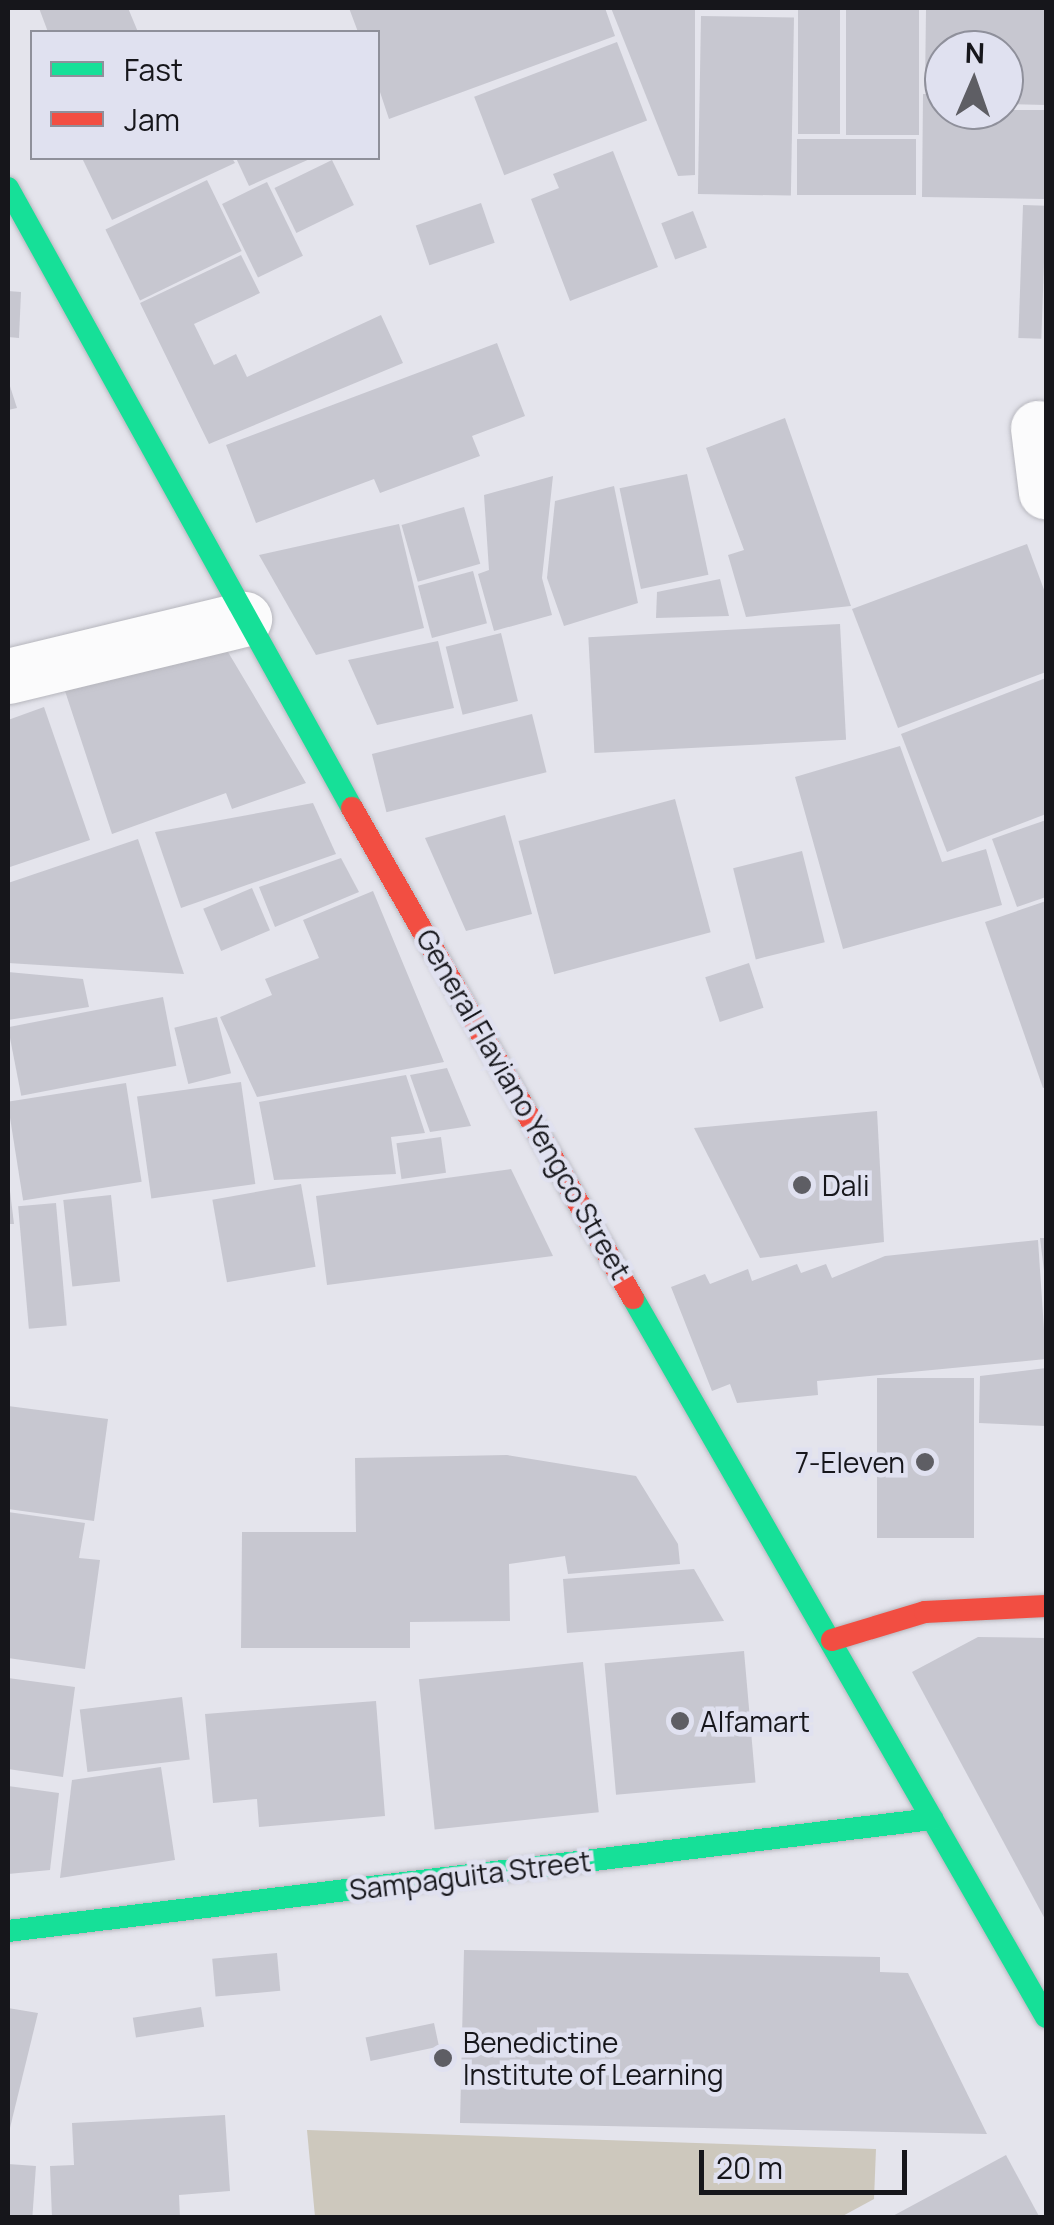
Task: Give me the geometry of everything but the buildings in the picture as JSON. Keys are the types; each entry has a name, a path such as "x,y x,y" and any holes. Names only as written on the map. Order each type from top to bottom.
{"main road":[{"name":"General Flaviano Yengco Street","path":"8,188 244,619 1046,2017"},
{"path":"832,1640 925,1612 1046,1606"},
{"name":"Sampaguita Street","path":"8,1931 932,1819"}],"street":[{"path":"1038,428 1046,492"},
{"path":"8,676 244,619"}],"shaded area":[{"path":"307,2130 876,2149 874,2199 839,2218 315,2217"}],"traffic: fast":[{"path":"8,188 352,808"},
{"path":"633,1298 1046,2017"},
{"path":"8,1931 932,1819"}],"traffic: jam":[{"path":"352,808 633,1298"},
{"path":"832,1640 925,1612 1046,1606"}],"place":[{"name":"Dali","path":"802,1185"},
{"name":"7-Eleven","path":"925,1462"},
{"name":"Alfamart","path":"680,1721"},
{"name":"Benedictine Institute of Learning","path":"443,2058"}]}
